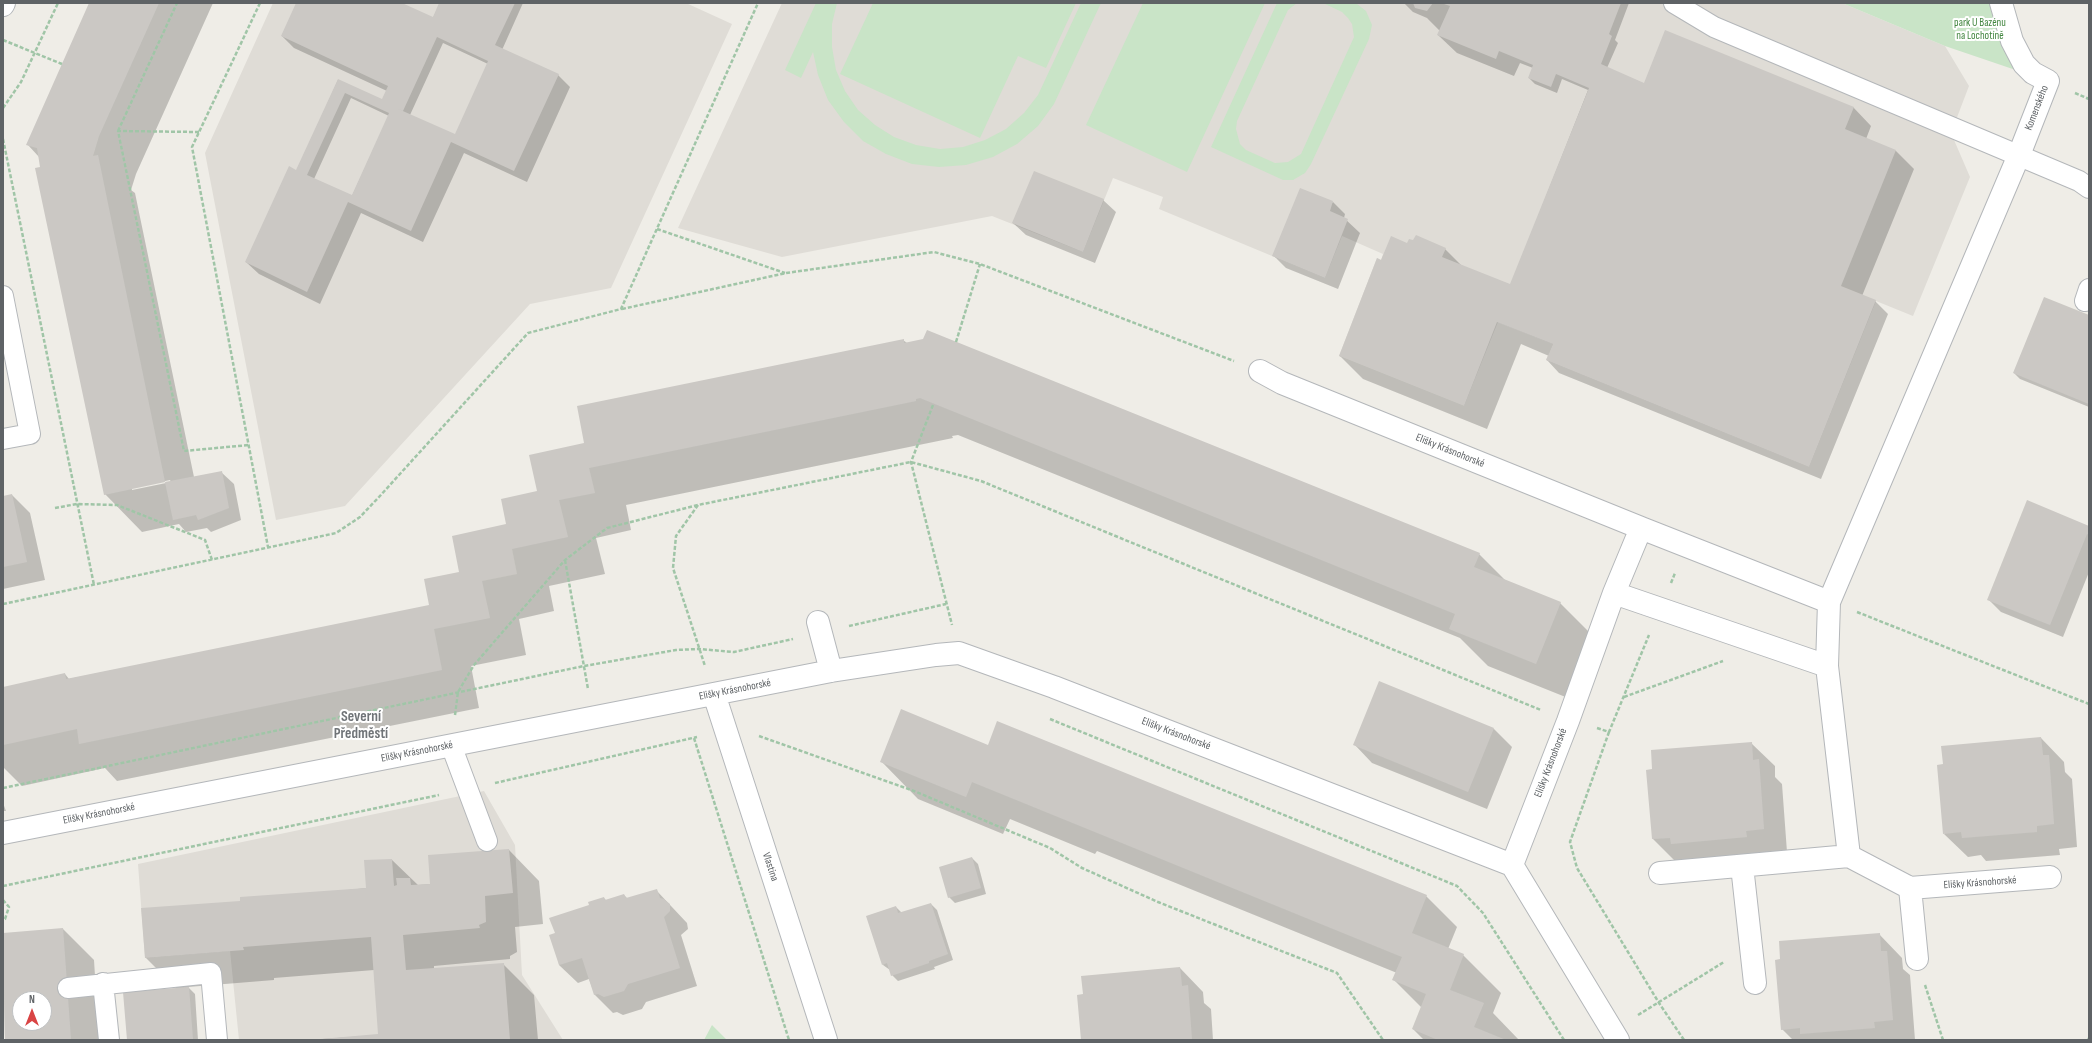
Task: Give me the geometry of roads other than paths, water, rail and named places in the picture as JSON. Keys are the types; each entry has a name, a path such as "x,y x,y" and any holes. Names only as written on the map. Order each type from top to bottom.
{"street":[{"name":"Komenského","path":"2001,3 2012,41 2024,64 2033,73 2048,81 2019,155"},
{"path":"1849,856 1827,666 1829,602 2019,155"},
{"name":"Elišky Krásnohorské","path":"1260,371 1282,383 1829,602"},
{"name":"Elišky Krásnohorské","path":"3,833 831,671 936,655 959,653 1054,687 1512,865 1568,721 1614,593 1641,528"},
{"path":"1614,593 1827,666"},
{"path":"819,627 831,671"},
{"name":"Vlastina","path":"714,694 826,1040"},
{"path":"1660,873 1849,856 1910,888 1917,960"},
{"path":"1512,865 1615,1036"},
{"path":"1742,866 1755,983"},
{"name":"Elišky Krásnohorské","path":"1910,888 2050,877"}],"lane":[{"path":"1674,3 1714,27 2019,155 2079,181 2089,188"},
{"path":"3,296 30,434 3,439"},
{"path":"451,745 487,841"},
{"path":"68,988 211,972 217,1040"},
{"path":"103,983 109,1040"}],"district":[{"name":"Severní Předměstí","path":"361,726"}],"park label":[{"name":"park U Bazénu na Lochotíně","path":"1980,29"}]}
